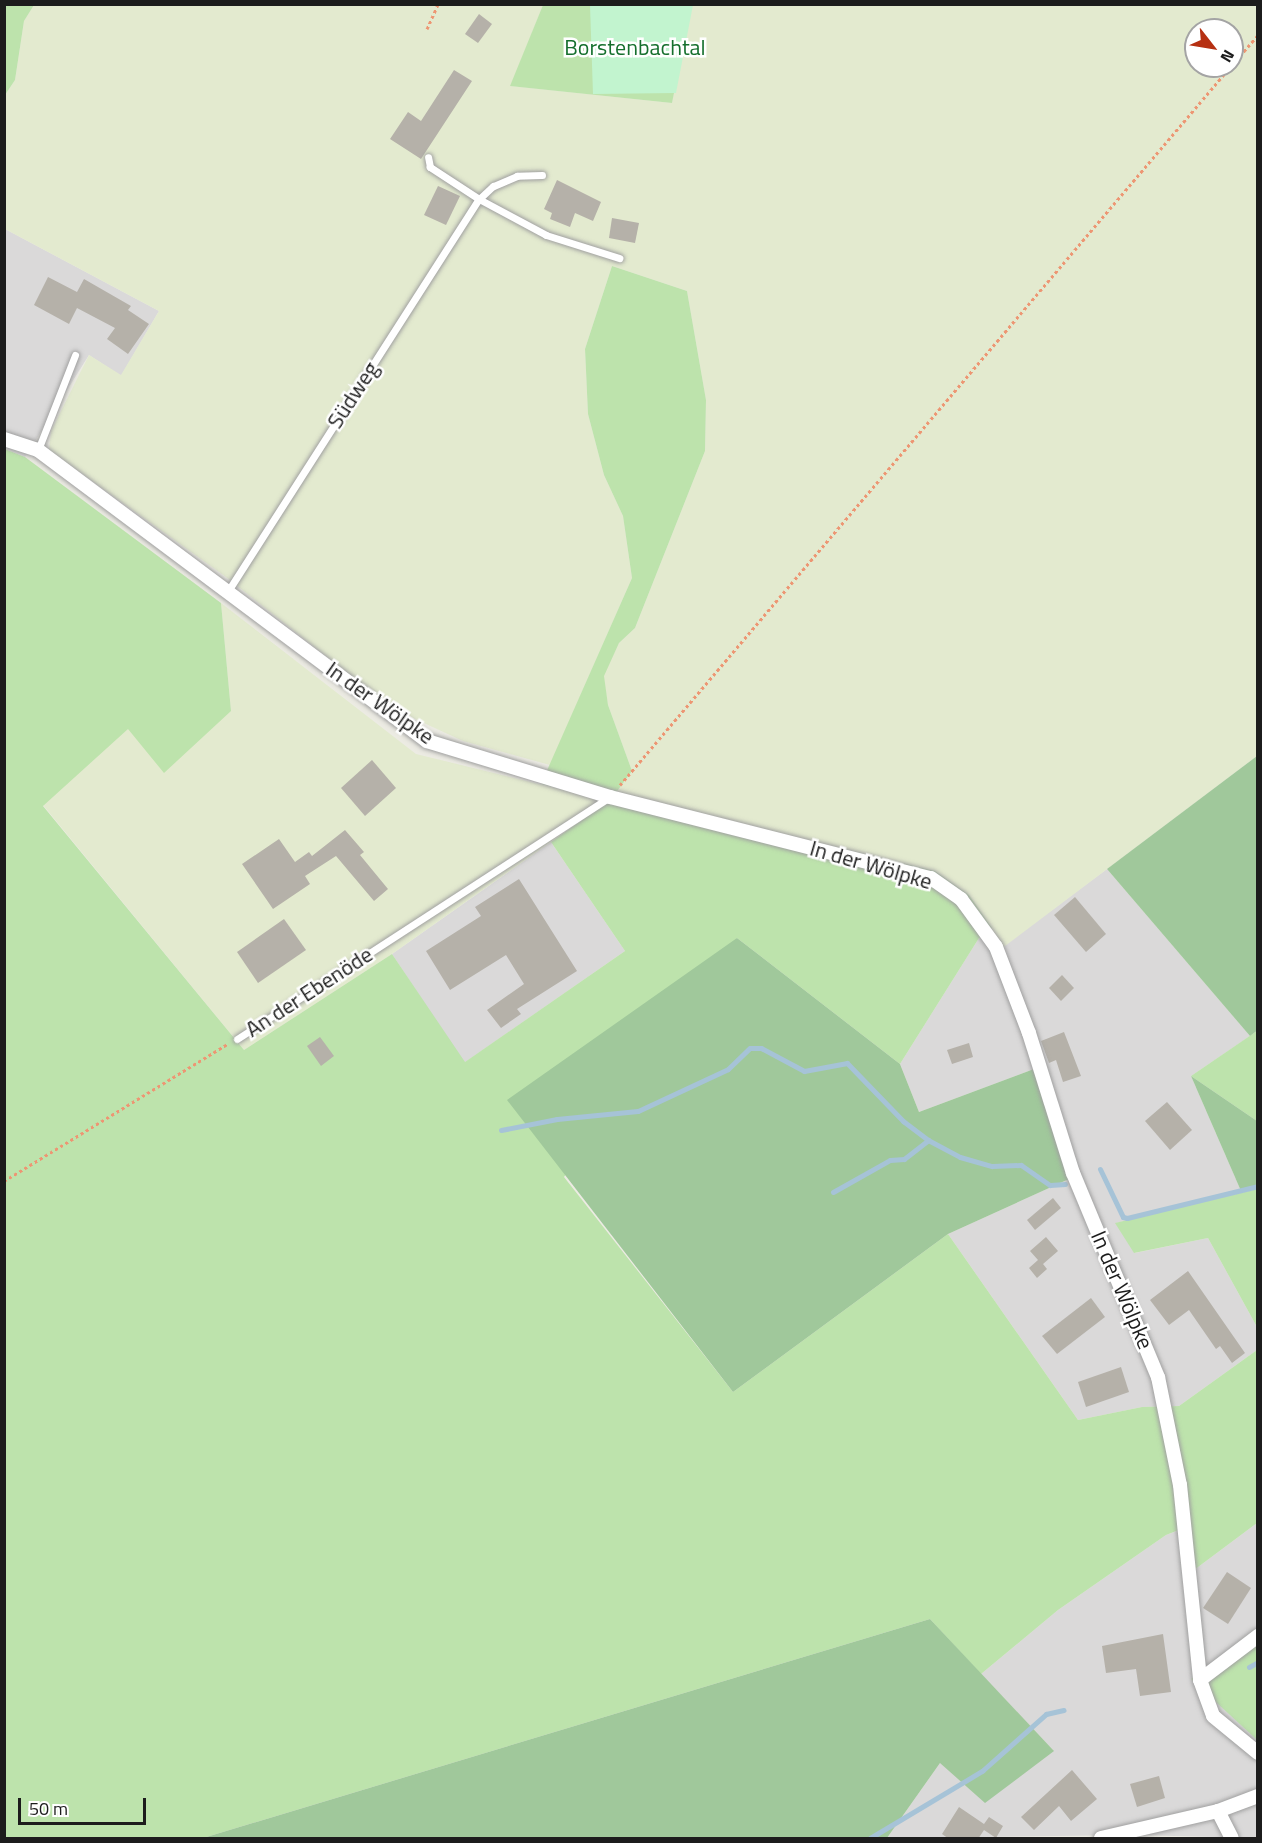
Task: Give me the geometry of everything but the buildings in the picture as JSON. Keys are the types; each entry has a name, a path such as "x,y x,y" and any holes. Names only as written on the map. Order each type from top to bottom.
{"street":[{"name":"In der Wölpke","path":"4,439 38,450 427,741 610,797 931,878 961,899 996,947 1029,1033 1073,1173 1158,1377 1180,1485 1200,1680 1213,1716 1257,1753"},
{"path":"1200,1680 1257,1636"},
{"path":"1101,1839 1218,1811 1257,1796"},
{"path":"1218,1811 1232,1839"}],"lane":[{"path":"428,157 430,167 479,200 546,235 619,258"},
{"name":"Südweg","path":"228,591 479,200 493,186 517,176 542,175"},
{"path":"38,450 75,355"},
{"name":"An der Ebenöde","path":"237,1039 610,797"}],"path":[{"path":"427,29 438,4"},
{"path":"1244,50 1257,35"},
{"path":"610,797 1220,78"},
{"name":"An der Ebenöde","path":"4,1181 237,1039"}],"shaded area":[{"path":"5,229 159,311 121,376 89,355 25,457 5,449"},
{"path":"551,842 625,951 464,1063 392,954"},
{"path":"1107,869 1250,1036 1191,1076 1241,1191 1116,1223 1135,1253 1208,1238 1257,1327 1257,1350 1179,1406 1142,1407 1078,1420 948,1234 1069,1179 1034,1069 919,1112 900,1064 979,938 992,928 1001,948"},
{"path":"1257,1523 1257,1628 1192,1679 1257,1740 1257,1838 1135,1835 887,1838 940,1763 1053,1750 981,1674 1058,1610 1166,1535 1185,1528 1186,1576"}],"green space":[{"path":"4,5 34,5 24,21 15,80 5,95"},
{"path":"34,5 543,5 511,86 672,103 692,5 1257,5 1257,756 1001,949 969,895 935,871 615,794 632,771 608,705 603,676 619,643 635,628 705,451 706,400 687,291 612,266 585,349 588,414 604,475 623,516 632,578 550,765 463,741 413,718 374,694 226,577 49,450 51,431 89,355 121,375 159,311 5,229 5,95 15,80 24,21"},
{"path":"543,5 692,5 672,103 510,86"},
{"name":"Borstenbachtal","path":"590,5 693,5 676,93 593,94"},
{"path":"612,266 687,291 706,400 705,451 635,628 619,643 604,676 608,705 632,771 615,794 935,871 969,895 992,928 979,938 900,1064 737,938 564,1177 733,1392 948,1234 1078,1420 1142,1407 1179,1406 1257,1350 1257,1523 1186,1576 1184,1528 1166,1535 1058,1610 981,1674 930,1619 203,1838 5,1838 5,449 25,457 221,603 231,711 164,773 128,729 43,806 244,1050 392,954 465,1062 625,951 551,842 609,801 541,784 632,578 623,516 604,475 588,414 585,349"},
{"path":"221,603 416,754 609,801 392,954 244,1050 43,805 128,728 231,711"},
{"path":"1257,756 1258,1030 1250,1036 1107,869"},
{"path":"737,938 900,1064 919,1112 1034,1069 1069,1179 948,1234 733,1392 507,1100"},
{"path":"1257,1031 1257,1121 1191,1076"},
{"path":"1191,1076 1257,1121 1257,1189 1241,1191"},
{"path":"1257,1189 1257,1327 1208,1238 1134,1253 1115,1223"},
{"path":"930,1619 1054,1751 985,1803 940,1763 887,1838 203,1838"},
{"path":"1257,1628 1257,1740 1191,1679"}],"waterway":[{"path":"501,1130 557,1119 638,1111 728,1069 750,1048 761,1048 804,1071 847,1063 903,1121 928,1140 960,1157 992,1166 1021,1165 1050,1185 1065,1184"},
{"path":"833,1192 890,1160 904,1159 928,1140"},
{"path":"1100,1169 1123,1217 1127,1218 1258,1186"},
{"path":"1249,1667 1258,1662"},
{"path":"870,1838 982,1771 1046,1714 1064,1710"}]}
